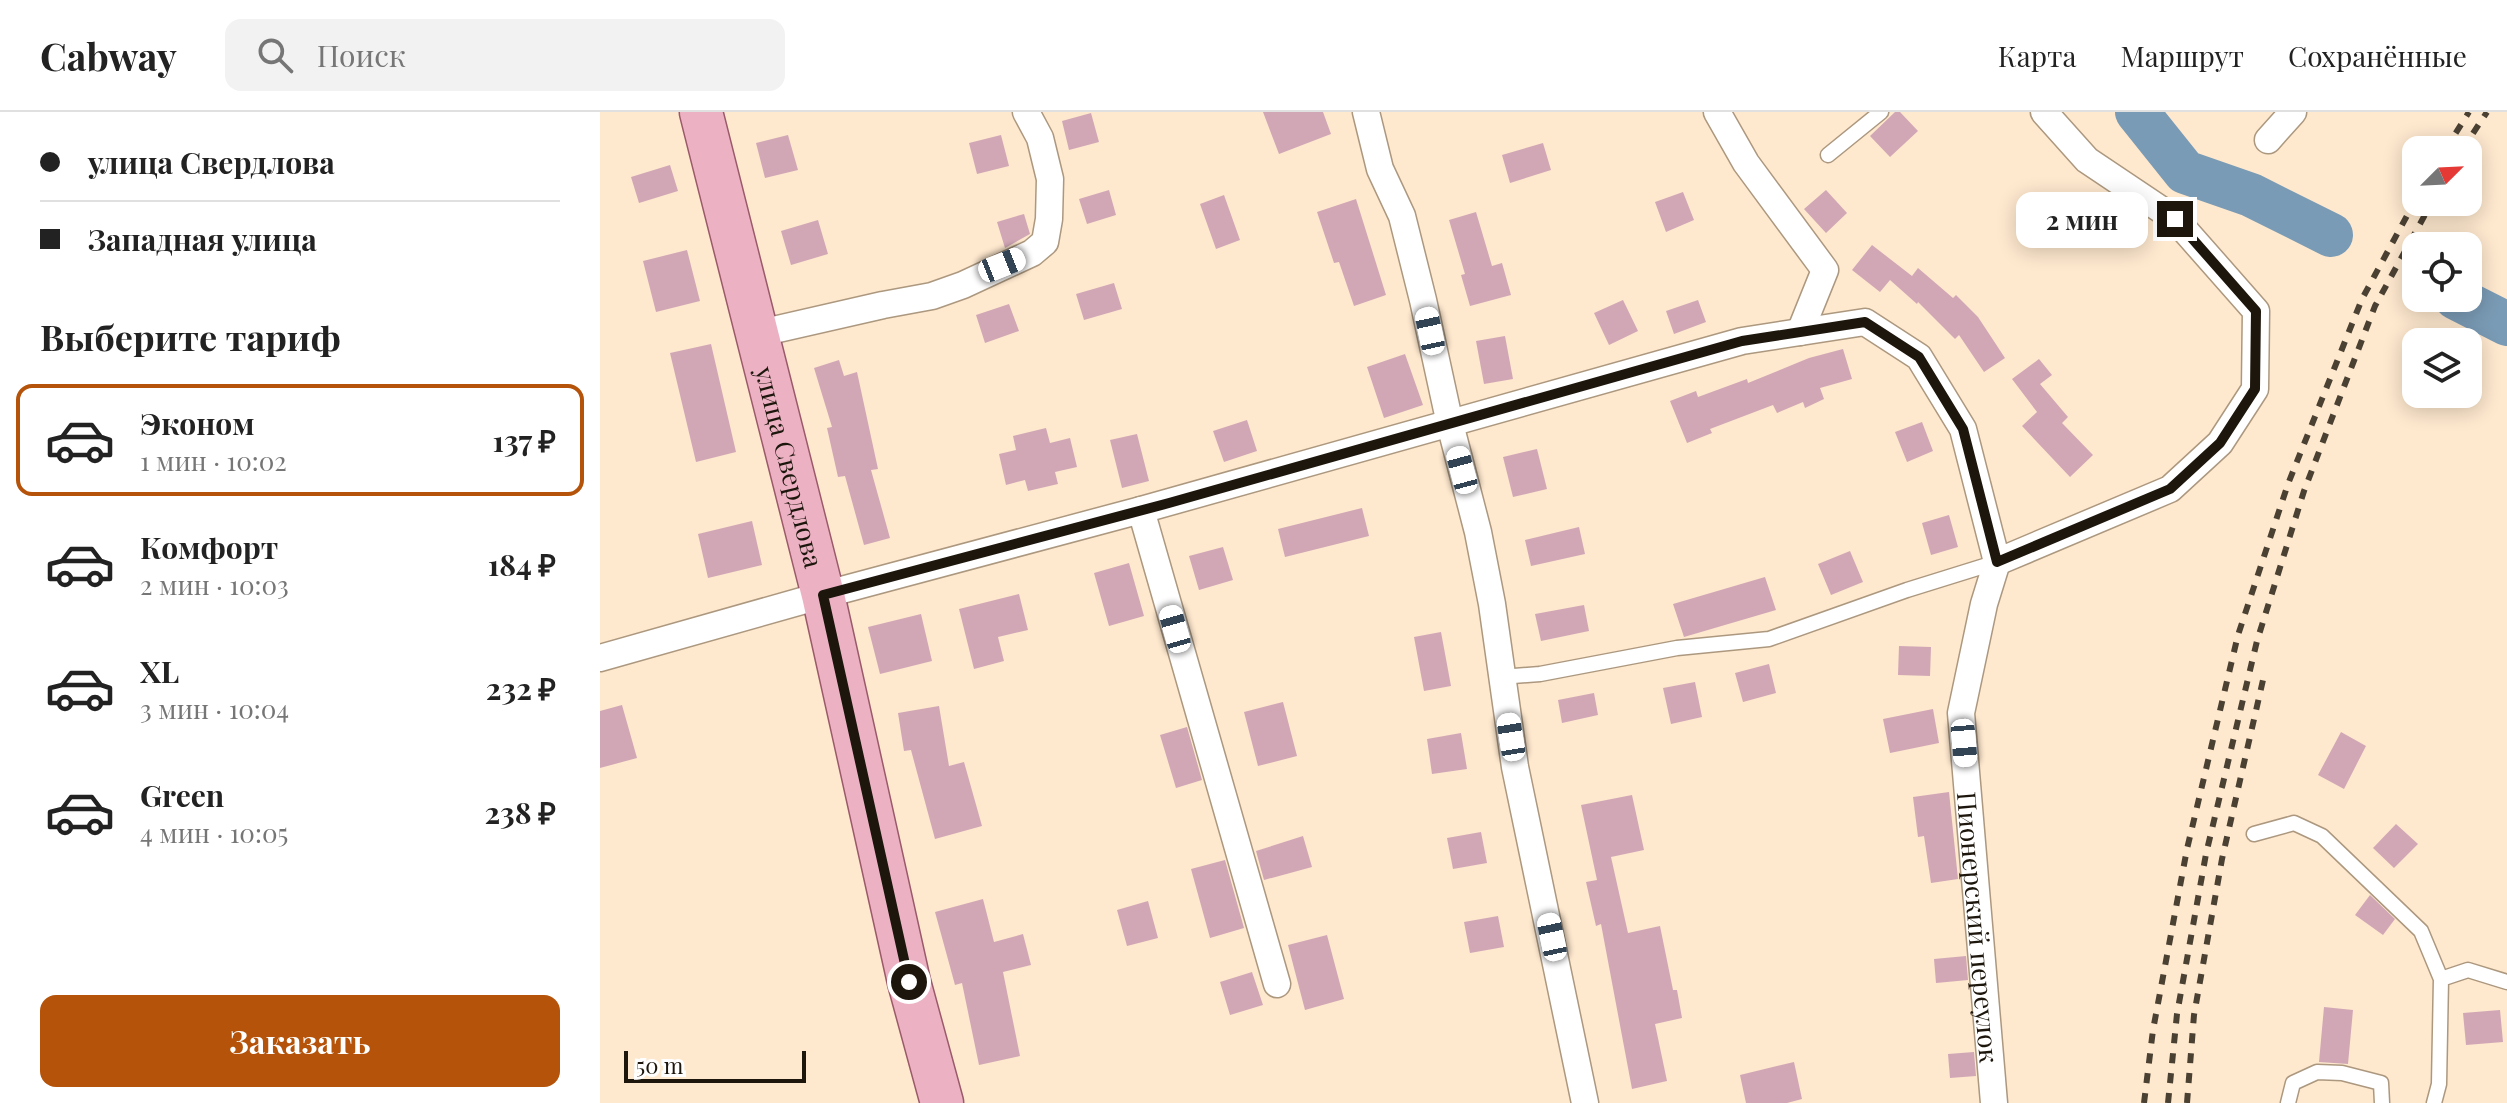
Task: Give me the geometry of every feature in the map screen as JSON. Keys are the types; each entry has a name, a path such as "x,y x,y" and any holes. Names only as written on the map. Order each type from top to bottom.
{"main road":[{"name":"улица Свердлова","path":"701,112 823,595 909,982 942,1103"}],"street":[{"path":"756,334 932,296 1032,253 1045,242 1050,179 1040,138 1026,112"},
{"path":"1366,112 1380,169 1402,216 1478,532 1492,604 1515,767 1585,1103"},
{"path":"1717,112 1746,163 1825,270 1800,332"},
{"path":"600,658 1742,341 1865,322 1919,357 1963,429 1997,562 2170,489 2220,443 2255,389 2256,311 2175,219 2087,160 2044,112"},
{"path":"2268,140 2293,112"},
{"path":"1141,510 1277,984"},
{"name":"Пионерский переулок","path":"1994,1103 1961,713 1984,604 1997,562"}],"lane":[{"path":"1828,155 1881,112"},
{"path":"1501,677 1540,674 1677,648 1769,639 1997,562"},
{"path":"2254,834 2294,823 2322,836 2421,931 2441,979 2439,1084 2434,1103"},
{"path":"2441,979 2468,970 2507,982"},
{"path":"2288,1103 2293,1083 2317,1072 2342,1073 2381,1083 2382,1103"}],"building":[{"path":"1263,112 1323,112 1331,134 1279,154"},
{"path":"1895,112 1900,112 1918,131 1890,157 1870,136"},
{"path":"1091,113 1099,142 1069,150 1062,121"},
{"path":"788,135 798,170 765,178 756,143"},
{"path":"1001,135 1009,166 977,174 969,143"},
{"path":"1543,143 1551,170 1510,183 1502,155"},
{"path":"670,165 678,191 639,203 631,177"},
{"path":"1109,190 1116,215 1087,224 1079,199"},
{"path":"1826,190 1847,213 1826,233 1804,209"},
{"path":"1683,192 1694,220 1666,232 1655,202"},
{"path":"1224,195 1240,240 1216,249 1200,204"},
{"path":"1356,199 1386,295 1354,306 1339,262 1334,263 1317,212"},
{"path":"1476,212 1492,266 1502,263 1511,295 1470,306 1461,275 1465,274 1449,220"},
{"path":"1024,214 1030,234 1005,248 997,222"},
{"path":"818,220 828,254 791,265 781,231"},
{"path":"1872,245 1912,276 1918,268 1953,298 1956,295 1978,317 2005,358 1984,372 1959,335 1955,339 1918,302 1890,280 1880,292 1852,270"},
{"path":"687,250 700,301 656,312 643,261"},
{"path":"1114,283 1122,309 1084,320 1076,294"},
{"path":"1623,300 1638,331 1609,345 1594,313"},
{"path":"1698,300 1706,322 1674,334 1666,311"},
{"path":"1009,304 1019,331 985,343 976,315"},
{"path":"1505,336 1513,379 1484,384 1476,341"},
{"path":"711,344 736,452 696,462 670,353"},
{"path":"1843,349 1852,379 1820,388 1824,399 1805,408 1803,402 1777,413 1773,405 1710,429 1712,433 1687,443 1670,401 1696,391 1698,397 1747,379 1748,383 1809,358"},
{"path":"1405,354 1423,405 1384,418 1367,367"},
{"path":"2039,359 2052,375 2040,384 2068,417 2062,423 2093,455 2070,477 2022,426 2037,412 2012,379"},
{"path":"839,360 844,376 857,372 878,469 871,470 890,538 864,545 845,476 838,477 827,428 832,427 814,368"},
{"path":"1247,420 1257,451 1224,462 1213,431"},
{"path":"1922,422 1933,451 1907,462 1895,432"},
{"path":"1046,428 1050,443 1070,438 1077,467 1055,472 1058,484 1028,491 1025,480 1006,485 999,454 1016,450 1013,436"},
{"path":"1137,434 1149,481 1122,488 1110,440"},
{"path":"1537,449 1547,489 1513,497 1503,457"},
{"path":"1362,508 1369,536 1285,557 1278,529"},
{"path":"1949,515 1958,547 1931,555 1922,523"},
{"path":"752,521 762,565 708,578 698,534"},
{"path":"1579,527 1585,554 1531,566 1525,540"},
{"path":"1223,547 1233,580 1199,590 1189,556"},
{"path":"1850,551 1863,582 1831,595 1818,564"},
{"path":"1129,563 1144,616 1109,626 1094,573"},
{"path":"1765,577 1776,610 1684,637 1673,604"},
{"path":"1019,594 1028,630 998,637 1004,661 974,669 959,609"},
{"path":"1584,605 1589,631 1541,641 1535,614"},
{"path":"921,614 932,661 880,674 868,627"},
{"path":"1441,632 1451,686 1424,691 1414,637"},
{"path":"1899,646 1931,647 1930,676 1898,675"},
{"path":"1769,664 1776,693 1743,702 1735,673"},
{"path":"1695,682 1702,717 1671,724 1663,688"},
{"path":"1594,693 1598,715 1562,723 1558,700"},
{"path":"1283,702 1297,756 1258,766 1244,712"},
{"path":"622,705 637,758 600,768 600,711"},
{"path":"939,706 949,766 964,762 982,826 935,839 911,750 904,751 898,713"},
{"path":"1933,709 1939,743 1890,753 1883,719"},
{"path":"1187,727 1202,780 1176,788 1160,735"},
{"path":"2341,732 2366,746 2344,789 2318,775"},
{"path":"1461,733 1467,769 1432,774 1427,739"},
{"path":"1949,792 1958,879 1931,883 1924,836 1918,837 1913,797"},
{"path":"1632,795 1644,850 1611,857 1628,933 1660,926 1682,1018 1655,1024 1667,1081 1632,1089 1601,924 1596,926 1586,882 1597,880 1581,805"},
{"path":"2396,824 2418,844 2394,868 2373,848"},
{"path":"1481,832 1487,863 1453,869 1447,838"},
{"path":"1303,836 1312,867 1264,880 1256,851"},
{"path":"1225,860 1244,928 1210,938 1191,869"},
{"path":"2370,895 2395,919 2383,935 2355,915"},
{"path":"983,899 994,942 1023,934 1031,965 1003,972 1020,1056 979,1065 962,983 955,985 935,912"},
{"path":"1148,901 1158,938 1127,946 1117,910"},
{"path":"1498,916 1504,947 1470,953 1464,922"},
{"path":"1327,935 1344,999 1305,1010 1288,945"},
{"path":"1966,956 1968,980 1936,983 1934,959"},
{"path":"1252,972 1263,1005 1230,1015 1220,982"},
{"path":"2324,1007 2353,1010 2348,1064 2319,1062"},
{"path":"2500,1010 2503,1042 2466,1045 2463,1013"},
{"path":"1974,1052 1976,1076 1950,1078 1948,1054"},
{"path":"1794,1062 1802,1099 1787,1103 1746,1103 1740,1075"}],"waterway":[{"path":"2137,112 2185,172 2251,195 2331,235"},
{"path":"2482,311 2507,324"}],"railway":[{"path":"2454,136 2469,112"},
{"path":"2471,136 2487,112"},
{"path":"2144,1103 2153,1030 2187,849 2238,635 2288,484 2362,299 2407,216"},
{"path":"2168,1103 2177,1014 2206,854 2257,641 2304,491 2375,306 2424,216"},
{"path":"2187,1103 2194,1015 2222,859 2263,680"}],"route":[{"path":"909,982 823,595 1169,503 1742,341 1865,322 1919,357 1963,429 1997,562 2170,489 2220,443 2255,389 2256,311 2175,219"}]}
